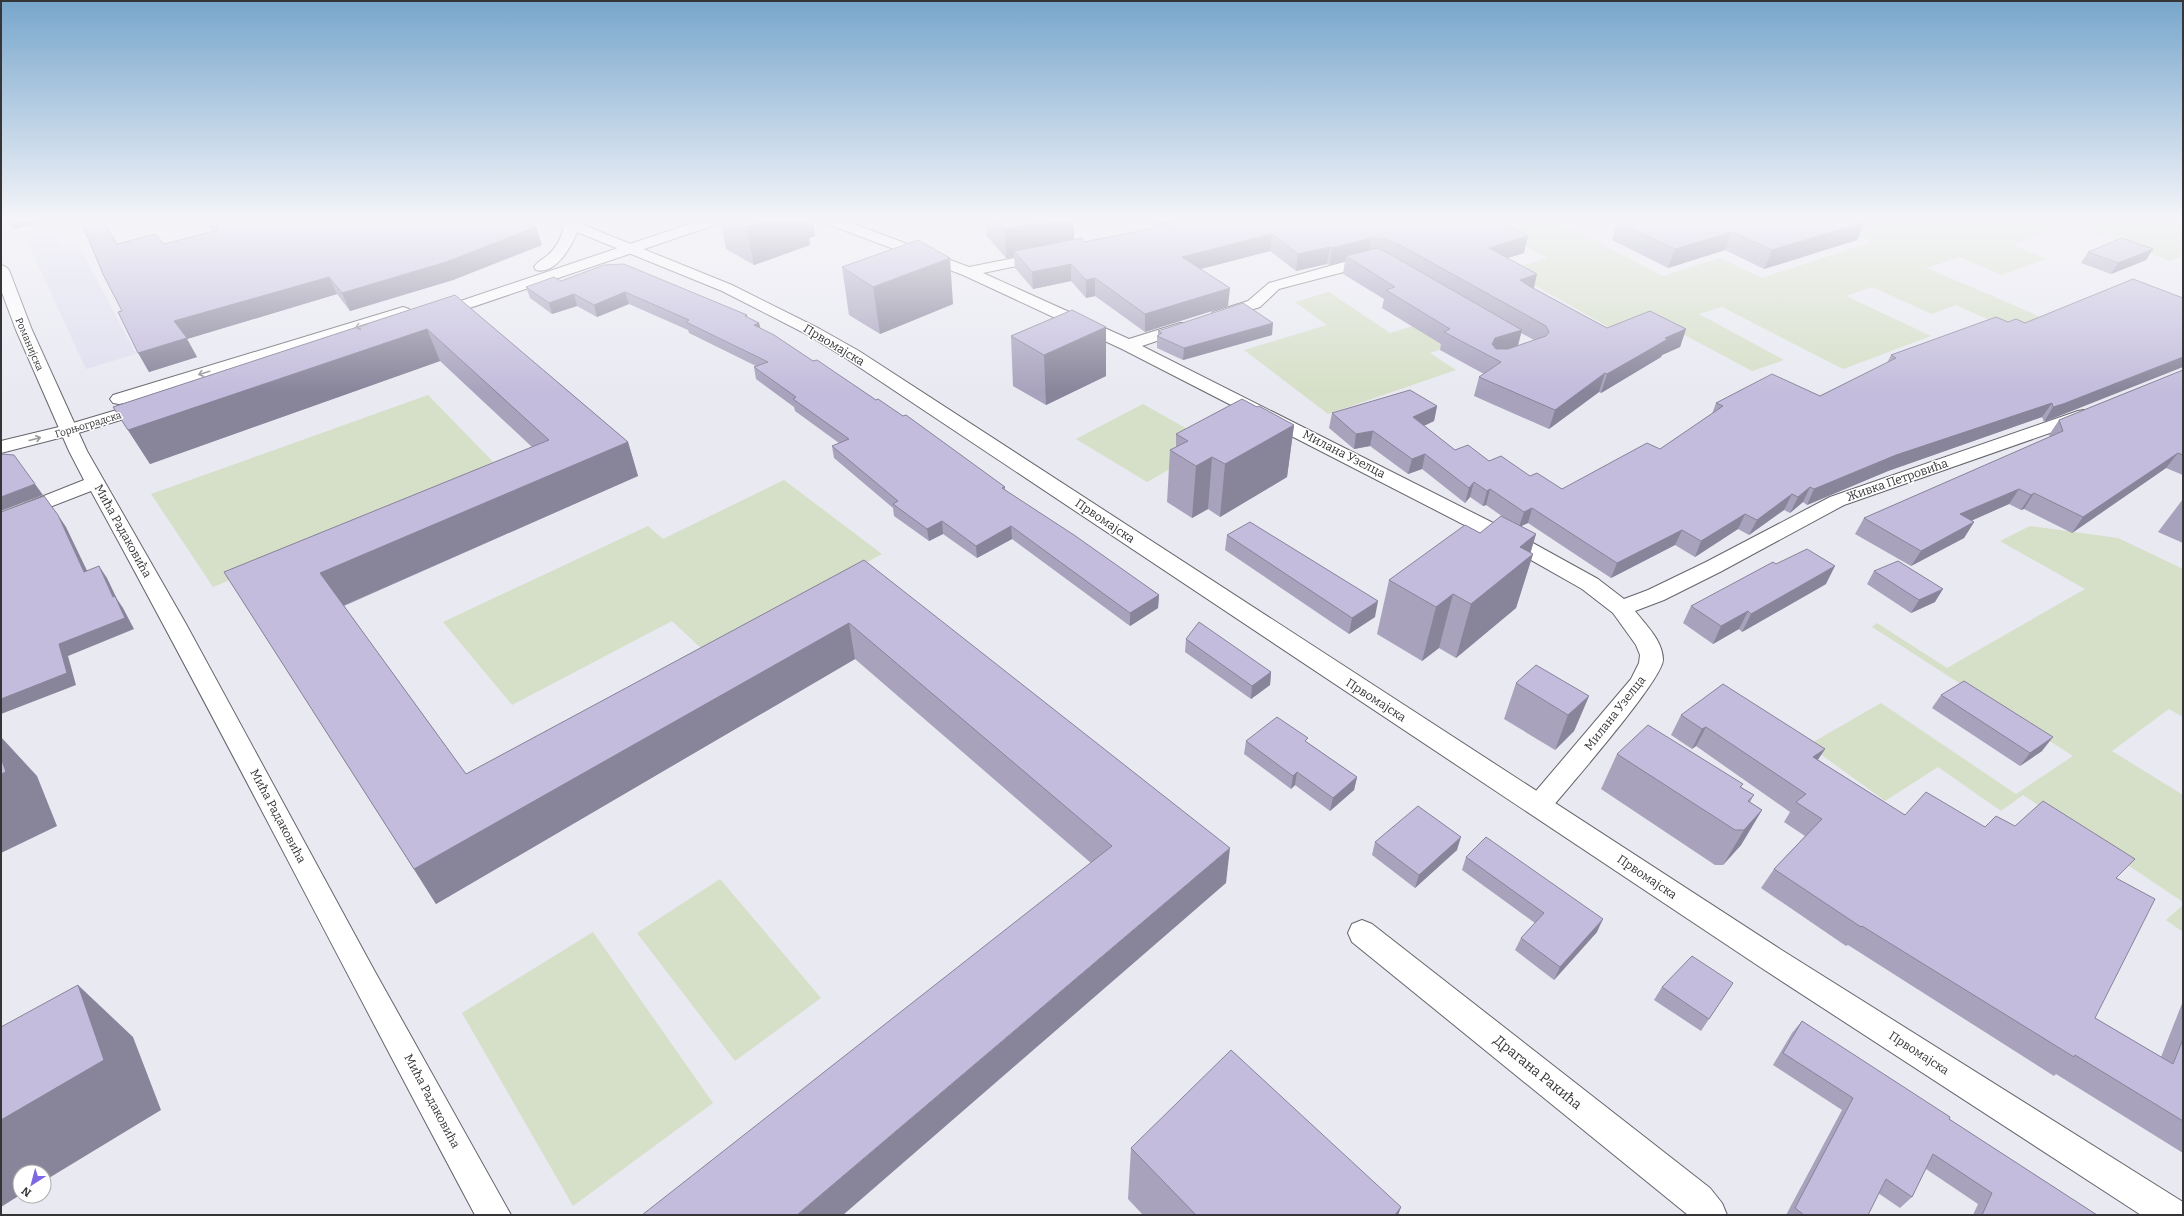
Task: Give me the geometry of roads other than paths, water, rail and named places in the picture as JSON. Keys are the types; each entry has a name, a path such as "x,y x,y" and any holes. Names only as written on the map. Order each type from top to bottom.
{"street":[{"name":"Романијска","path":"4,278 17,314 65,424"},
{"name":"Горњоградска","path":"419,314 511,278"},
{"name":"Горњоградска","path":"1,448 65,424 419,314 526,278"},
{"name":"Првомајска","path":"700,278 748,298 814,332 853,355 1318,663 1539,805 1770,958 2172,1215"},
{"name":"Милана Узелца","path":"981,278 1128,345 1524,547 1590,584 1621,608 1647,643 1651,655 1648,670 1640,684 1620,710 1539,805"},
{"path":"1128,345 1254,304 1264,292 1284,283 1303,278"},
{"name":"Живка Петровића","path":"1621,608 1656,595 1706,571 1837,501 2099,409"},
{"name":"Горњоградска","path":"1,434 65,424"},
{"name":"Мића Радаковића","path":"65,424 175,624 364,979 494,1215"},
{"path":"1,520 96,482"},
{"name":"Драгана Ракића","path":"1362,933 1698,1200 1710,1215"}]}
